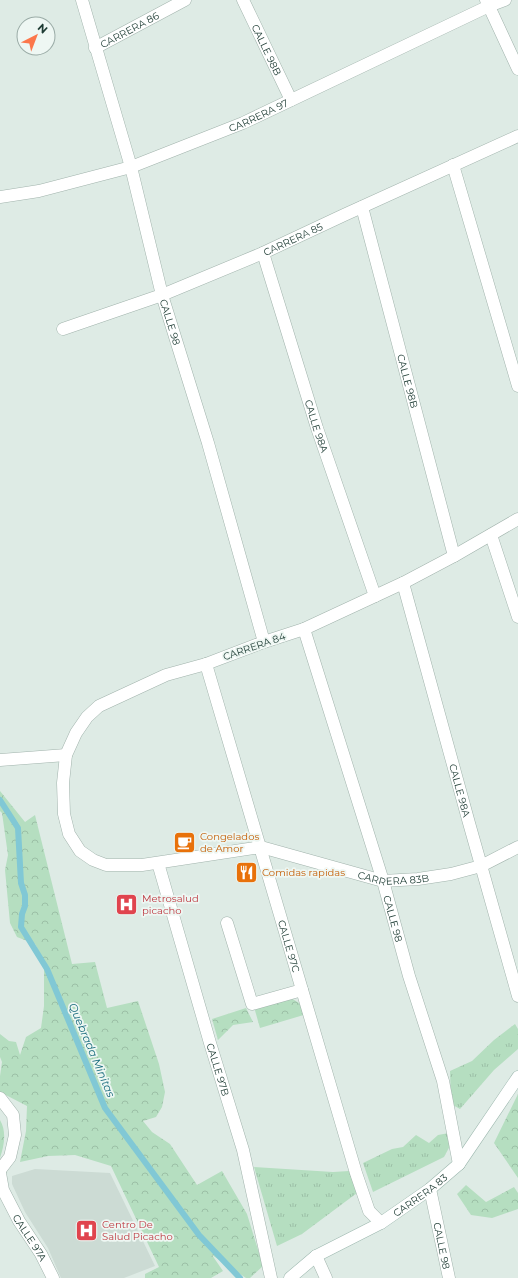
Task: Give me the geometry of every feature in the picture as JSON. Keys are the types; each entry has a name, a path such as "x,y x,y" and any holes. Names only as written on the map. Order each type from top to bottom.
{"street":[{"name":"CALLE 98","path":"82,0 95,48 132,167 162,294 208,443 264,642"},
{"name":"CARRERA 86","path":"95,48 185,0"},
{"name":"CALLE 98B","path":"244,0 291,100"},
{"name":"CARRERA 97","path":"0,196 39,191 132,167 243,124 488,3 505,0"},
{"path":"488,3 518,69"},
{"name":"CARRERA 85","path":"63,329 162,294 263,253 362,206 518,136"},
{"path":"454,165 518,386"},
{"name":"CALLE 98B","path":"362,206 454,556"},
{"name":"CALLE 98A","path":"263,253 318,428 375,596"},
{"name":"CARRERA 84","path":"66,755 76,732 99,706 166,675 206,664 264,642 304,629 403,583 454,556 518,519"},
{"path":"491,535 518,617"},
{"name":"CALLE 98A","path":"403,583 518,996"},
{"name":"CALLE 98","path":"304,629 383,881 409,976 443,1081 459,1164"},
{"name":"CALLE 97C","path":"206,664 358,1179 369,1211 381,1223"},
{"path":"0,760 66,755"},
{"name":"CARRERA 83B","path":"66,755 63,783 64,814 69,834 80,851 93,860 106,865 142,865 261,847 383,881 451,874 481,866 518,846"},
{"name":"CALLE 97B","path":"158,863 210,1043 243,1150 272,1278"},
{"path":"227,923 252,1004 302,990"},
{"name":"CARRERA 83","path":"290,1278 316,1256 381,1223 430,1189 459,1164 518,1078"},
{"name":"CALLE 97A","path":"0,1098 13,1115 15,1135 10,1157 0,1172 3,1190 19,1221 41,1254 53,1278"},
{"name":"CALLE 98","path":"430,1189 449,1278"},
{"path":"316,1256 326,1278"}],"shaded area":[{"name":"Centro De Salud Picacho","path":"35,1169 110,1173 155,1266 124,1278 61,1278 48,1248 25,1212 12,1184 12,1176"}],"green space":[{"path":"0,791 25,822 35,815 72,964 95,962 107,1008 138,1001 159,1064 165,1092 162,1107 156,1117 143,1121 152,1132 170,1144 197,1185 222,1171 247,1214 263,1266 250,1278 246,1278 212,1255 223,1271 211,1278 145,1278 145,1274 159,1267 111,1166 75,1155 48,1156 20,1162 26,1131 27,1106 0,1092 2,1062 0,1057 0,1034 9,1041 16,1042 20,1055 26,1037 41,1028 44,1006 44,961 35,944 17,937 10,923 5,870 8,855 2,813 0,811"},
{"path":"291,998 299,1003 307,1014 260,1028 254,1007"},
{"path":"246,1008 253,1022 233,1025 218,1040 212,1019"},
{"path":"515,1024 518,1029 518,1049 494,1070 460,1109 451,1104 450,1071 472,1061 494,1040"},
{"path":"518,1094 518,1178 494,1143"},
{"path":"0,1120 4,1129 4,1144 0,1158"},
{"path":"449,1133 451,1144 444,1157 373,1192 363,1163 392,1149 403,1147 416,1135 429,1143 438,1135"},
{"path":"254,1167 333,1172 349,1171 357,1193 302,1234 277,1246"},
{"path":"466,1185 486,1202 514,1187 518,1193 518,1209 492,1218 471,1215 457,1194"}],"waterway":[{"name":"Quebrada Minitas","path":"0,800 18,828 21,883 25,895 25,906 22,914 21,927 47,969 105,1108 199,1235 240,1278"}],"place":[{"name":"Congelados de Amor","path":"185,842"},
{"name":"Comidas rapidas","path":"246,872"},
{"name":"Metrosalud picacho","path":"127,904"},
{"name":"Centro De Salud Picacho","path":"87,1230"}]}
